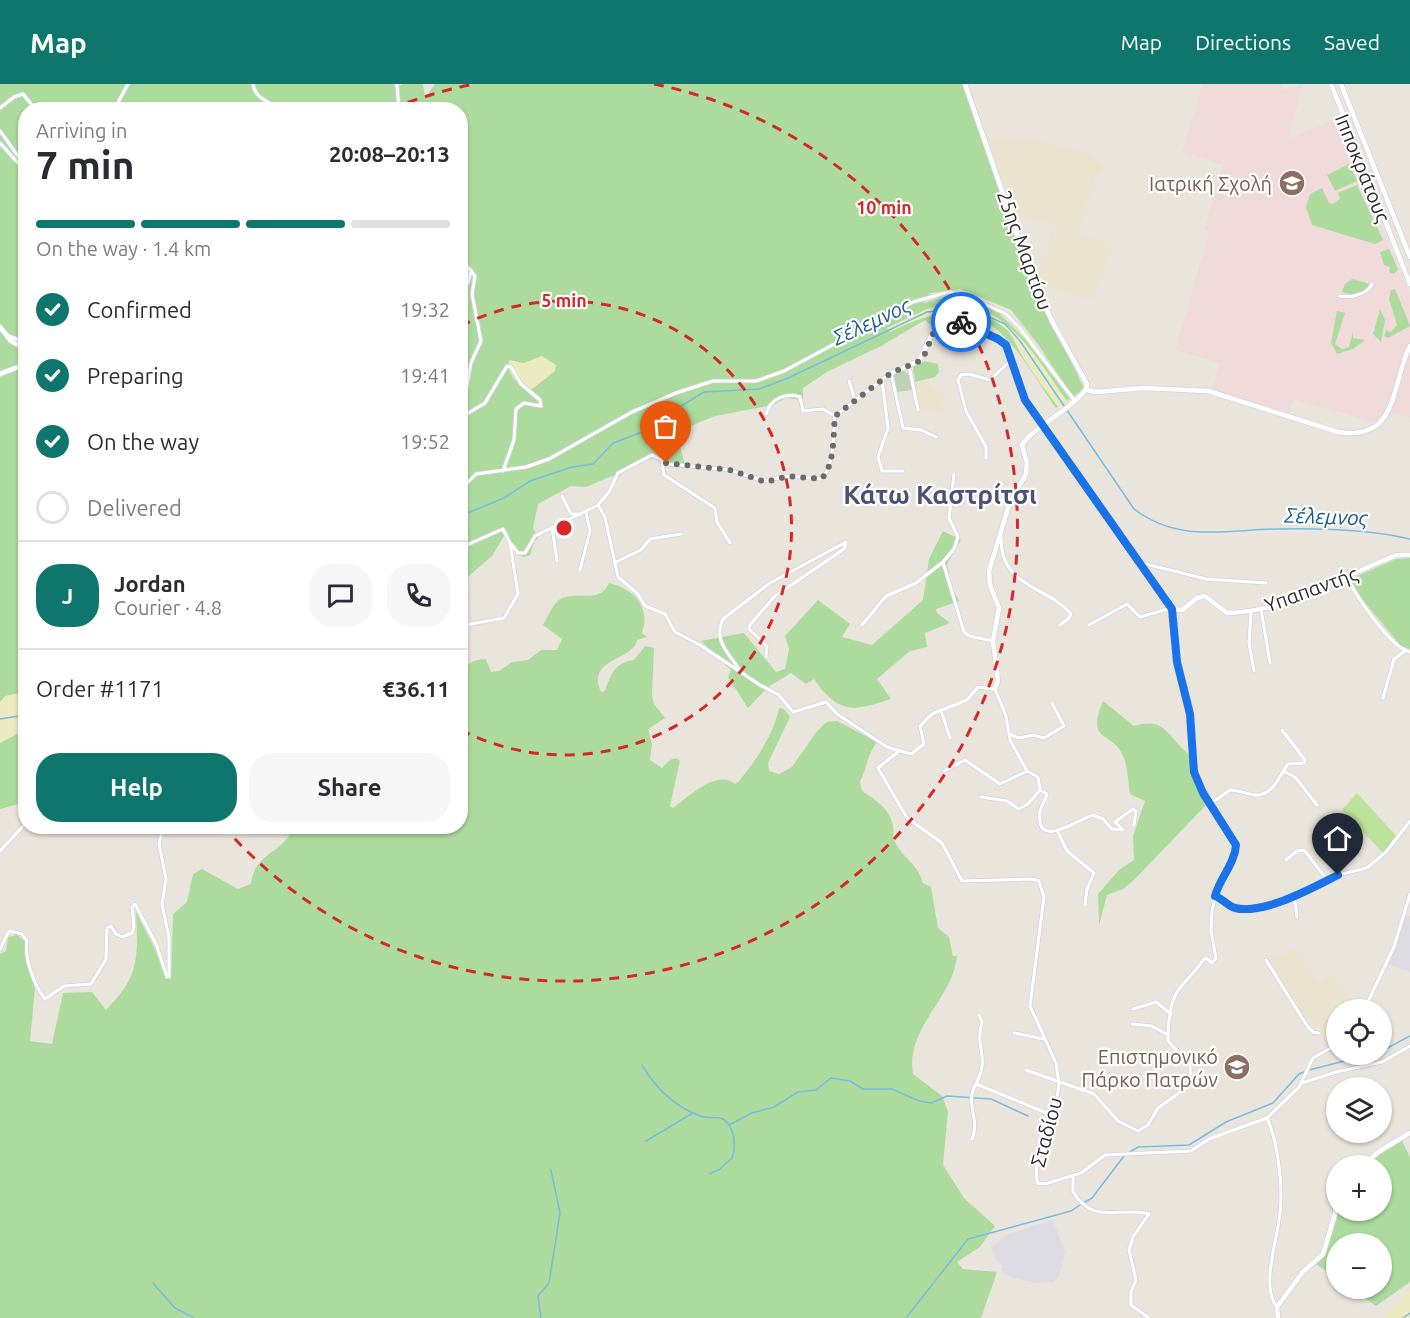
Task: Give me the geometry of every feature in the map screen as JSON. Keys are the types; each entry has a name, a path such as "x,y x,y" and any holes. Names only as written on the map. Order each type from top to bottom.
{"street":[{"path":"118,102 128,84"},
{"path":"253,84 254,92 267,102"},
{"path":"397,84 398,102"},
{"name":"25ης Μαρτίου","path":"965,84 1034,283 1058,333 1085,379 1087,390"},
{"name":"Ιπποκράτους","path":"1331,84 1408,272 1409,281"},
{"name":"Ιπποκράτους","path":"1341,84 1410,257"},
{"path":"0,108 23,94 30,102"},
{"path":"0,131 18,156"},
{"path":"0,143 18,163"},
{"path":"0,154 4,148"},
{"path":"468,267 475,277 472,294 481,341 471,363 468,380"},
{"path":"468,282 471,270"},
{"path":"1340,296 1349,298 1369,290 1372,284"},
{"path":"468,482 476,474 503,471 549,459 632,412 676,393 713,381 756,381 784,371 913,302 949,292 963,294 1006,314 1072,402"},
{"path":"510,543 518,553 524,554 534,537 598,505 621,471 652,455 662,461 730,470 766,482 792,476 819,480 825,475 831,453 835,416 891,373 921,359 933,332 953,320 1002,341 1022,393 1041,424 1172,609 1177,662 1190,714 1192,761 1197,782 1236,847 1219,880 1215,896 1210,927 1216,958 1212,963 1204,958 1191,978 1177,991 1171,1014 1169,1043 1182,1054 1191,1067 1191,1085"},
{"path":"0,327 6,336 18,346"},
{"path":"6,336 18,340"},
{"path":"981,797 1005,801 1018,809 1028,804 1040,790 1038,777 1027,771 1009,734 1006,716 995,689 998,681 993,641 999,608 990,585 989,571 1009,505 1026,474 1023,442 1041,424 1087,390 1096,392 1149,388 1208,391 1338,432 1353,433 1372,427 1389,412 1410,346"},
{"path":"986,458 986,447 966,411 958,380 961,375 969,374 990,380 1011,360"},
{"path":"468,413 485,403 507,366 511,367 521,384 540,400 542,404 539,406 524,404 516,409 514,440 503,471"},
{"path":"909,366 918,410"},
{"path":"0,374 18,367"},
{"path":"891,373 903,428 921,430 936,438"},
{"path":"882,379 888,428 878,457 882,471 903,471"},
{"path":"849,381 855,400"},
{"path":"766,414 768,407 778,399 795,395 800,397 803,411 824,409 835,416"},
{"path":"662,461 666,476 715,508 717,522 730,543"},
{"path":"862,625 886,596 915,583 943,562 957,543 958,535 950,518 954,474"},
{"path":"562,496 571,514 584,513"},
{"path":"598,505 604,517 618,577 636,592 648,608 665,614 675,633 700,645 743,675 779,694 794,712 826,702 837,714 887,747 912,754 924,744 921,725 941,710 965,701 978,687 995,689"},
{"path":"580,570 590,531 584,513"},
{"path":"552,527 557,561"},
{"path":"468,544 500,529 505,530 510,543 518,594 504,618 468,625"},
{"path":"616,562 641,550 650,539 681,534"},
{"path":"999,535 1002,552 1016,575 1035,591 1062,605 1071,614 1060,625"},
{"path":"743,675 723,648 720,628 723,619 770,583 825,555 843,542 847,542 844,549 823,565 774,597 750,625 749,629 767,646 766,657"},
{"name":"Υπαπαντής","path":"1172,609 1182,610 1197,598 1204,596 1227,613 1261,609 1317,591 1397,555 1410,555"},
{"path":"943,562 962,629 969,636 993,641"},
{"path":"1141,563 1206,579 1266,583"},
{"path":"1347,578 1359,600 1408,651 1394,659 1383,698"},
{"path":"1089,625 1126,604 1140,617 1172,609"},
{"path":"1251,609 1249,643 1254,671"},
{"path":"1261,609 1270,663"},
{"path":"1009,734 1019,738 1034,735 1044,738 1064,726 1052,703"},
{"path":"941,710 950,738"},
{"path":"1210,804 1230,790 1253,795 1265,793 1276,784 1288,764 1301,764 1305,760 1282,730"},
{"name":"Σταδίου","path":"899,752 878,768 907,818 939,840 962,881 1032,879 1040,881 1044,897 1030,1000 1032,1013 1057,1066 1059,1084 1054,1116 1036,1156 1036,1181 1045,1184 1073,1177 1086,1171 1101,1156 1191,1152 1209,1139 1267,1118 1303,1081 1315,1056 1326,1050"},
{"path":"944,771 965,760 1000,784 1027,771"},
{"path":"1283,771 1295,777 1317,805"},
{"path":"1040,790 1047,794 1040,812 1042,824 1050,831 1058,832 1093,815 1103,819 1112,829 1123,830 1115,822 1135,809 1134,825"},
{"path":"1215,896 1232,907 1242,909 1265,905 1294,895 1375,863 1410,821"},
{"path":"0,851 18,832"},
{"path":"1058,832 1067,851 1094,873 1087,889 1085,905"},
{"path":"0,949 9,931 22,934 27,941 25,954 28,964 45,999 64,986 92,984 107,956 107,928 111,926 117,935 122,937 132,933 134,927 132,907 135,904 169,977 169,938 162,904 166,879 159,844 161,834"},
{"path":"1286,860 1297,851 1304,850 1328,880"},
{"path":"1369,999 1393,950 1410,894"},
{"path":"1294,895 1297,917"},
{"path":"1266,960 1307,1026 1319,1034"},
{"path":"1133,1009 1156,1002 1171,1014"},
{"path":"972,1139 975,1130 970,1099 984,1065 977,1034 982,1022 979,1015"},
{"path":"1132,1024 1152,1026 1168,1035"},
{"path":"1014,1033 1045,1040"},
{"path":"1303,1081 1382,1062 1410,1046"},
{"path":"1026,1070 1059,1084 1094,1094 1110,1114 1129,1128 1138,1131 1147,1126 1158,1108 1182,1091 1166,1080 1144,1076"},
{"path":"976,1084 1054,1116"},
{"path":"1267,1118 1272,1128 1275,1158 1281,1173 1280,1213 1270,1284 1270,1298 1277,1306 1278,1318"},
{"path":"1375,1155 1410,1133"},
{"path":"1073,1177 1073,1192 1085,1205 1107,1214 1149,1214 1148,1219 1133,1237 1129,1250 1136,1280 1131,1292 1131,1305 1149,1318"},
{"path":"1277,1306 1302,1273 1323,1254 1333,1221"}],"shaded area":[{"path":"1202,84 1282,84 1283,90 1303,84 1289,138 1336,120 1410,295 1410,418 1396,414 1373,422 1294,399 1289,413 1212,390 1220,363 1175,350 1209,232 1204,230 1223,165 1182,152"},
{"path":"987,138 1037,139 1092,155 1103,166 1101,174 1095,175 1079,232 1015,215"},
{"path":"1058,227 1107,242 1109,249 1095,295 1089,300 1044,285 1039,273 1052,229"},
{"path":"928,379 932,391 939,390 945,412 919,409 915,382"},
{"path":"1406,915 1410,916 1410,972 1389,964"},
{"path":"1297,948 1318,983 1333,974 1350,999 1326,999 1326,1040 1322,1035 1321,1027 1315,1027 1296,1005 1265,955 1282,955"},
{"path":"1053,1220 1065,1251 1060,1275 1054,1282 1035,1283 1014,1278 1001,1271 1003,1266 996,1260 991,1247 1006,1235"}],"green space":[{"path":"0,84 394,84 395,88 403,84 423,84 425,98 435,84 962,84 1029,276 1084,388 1073,397 1037,343 1011,310 960,289 930,293 924,303 949,295 962,296 999,313 1026,340 1070,399 1056,408 1013,347 1000,332 985,321 970,315 954,316 933,327 925,320 881,346 827,372 803,388 803,400 786,398 773,405 715,416 676,432 686,468 665,466 656,458 651,459 629,469 616,480 612,476 586,487 571,486 538,504 533,528 538,538 534,542 530,555 524,557 516,554 507,531 492,556 468,577 468,102 18,102 18,804 0,809"},
{"path":"1349,164 1357,181 1335,191 1327,175"},
{"path":"1357,185 1383,240 1375,244 1312,225 1306,207 1310,194 1322,188 1329,203 1333,204 1340,199 1338,193"},
{"path":"1389,249 1398,269 1394,274 1389,272 1390,267 1384,265 1380,252"},
{"path":"1352,279 1370,284 1369,288 1353,295 1342,292 1345,284"},
{"path":"1395,289 1410,326 1388,338 1384,336 1386,330 1391,332 1397,325 1389,299 1391,290"},
{"path":"1380,309 1385,320 1381,342 1373,334"},
{"path":"1337,311 1345,313 1335,344 1342,349 1349,347 1353,332 1353,338 1365,340 1353,349 1337,354 1331,343"},
{"path":"925,361 938,364 939,372 935,377 915,382 913,367"},
{"path":"902,370 910,374 913,390 897,392 894,373"},
{"path":"943,531 961,540 947,564 951,586 959,601 936,609 937,613 950,623 925,633 927,647 910,651 877,679 891,699 856,708 847,707 831,699 814,679 806,684 791,673 768,687 748,708 728,677 731,670 701,641 744,633 776,672 785,669 789,649 785,636 818,600 850,624 842,637 872,645 923,600 929,559"},
{"path":"1410,558 1410,649 1401,646 1361,598 1351,579 1396,559"},
{"path":"609,583 618,586 638,600 644,615 642,633 647,637 637,640 628,652 605,666 600,672 598,681 601,692 605,691 618,666 634,660 645,646 654,648 652,696 654,704 665,718 648,729 652,744 650,760 662,768 670,760 676,758 680,761 670,806 673,808 711,782 728,780 735,784 739,781 763,747 773,728 779,708 784,709 790,717 768,763 769,771 779,774 792,767 817,731 827,722 837,721 877,742 860,782 862,791 886,810 892,820 896,844 918,871 923,883 931,887 938,928 949,937 953,956 957,956 954,972 916,1042 912,1057 913,1074 942,1096 948,1111 943,1165 964,1198 995,1226 980,1247 957,1262 963,1269 997,1272 981,1318 0,1318 0,954 6,951 8,937 17,935 26,942 26,962 35,989 30,1041 52,1044 63,993 92,992 106,1010 125,987 131,976 136,954 136,912 171,981 173,914 187,902 193,874 202,869 238,889 251,884 258,865 285,841 289,834 468,834 468,665 477,660 486,659 491,672 499,671 512,662 528,660 541,650 557,650 562,639 543,625 556,603 569,596 595,595 605,589"},
{"path":"1103,701 1134,726 1150,724 1165,730 1188,755 1208,803 1133,881 1123,889 1107,895 1099,925 1098,894 1119,870 1134,860 1133,836 1145,801 1130,794 1123,756 1119,748 1099,731 1098,715"},
{"path":"1357,793 1398,838 1384,854 1342,810"},
{"path":"1401,1139 1410,1157 1410,1282 1392,1295 1392,1233 1331,1233 1334,1221 1392,1221 1392,1155 1379,1155"},
{"path":"1326,1251 1326,1271 1316,1264"},
{"path":"1366,1299 1386,1299 1376,1306"}],"sand":[{"path":"956,304 975,307 1008,325 1034,354 1067,401 1058,407 1021,354 1009,332 994,320 979,314 949,312 918,320 890,332 887,328 929,308"},
{"path":"542,356 556,365 555,371 531,390 538,396 535,397 514,379 508,368 509,360 524,363"},
{"path":"18,693 18,734 0,743 0,702 5,696"},
{"path":"1410,1291 1410,1318 1382,1318"}],"waterway":[{"name":"Σέλεμνος","path":"468,513 504,498 530,481 572,467 593,464 613,443 661,425 678,408 704,392 759,389 786,379 927,312 958,309 978,312 1005,324 1020,341 1134,509 1151,520 1185,531 1326,529 1377,533 1410,539"},
{"name":"Σέλεμνος","path":"0,719 18,716"},
{"path":"1392,1046 1410,1036"},
{"path":"642,1065 653,1082 674,1102 700,1116 723,1119 730,1126 734,1143 732,1158 720,1169 709,1174"},
{"path":"1309,1070 1329,1065"},
{"path":"1128,1153 1138,1147 1189,1145 1226,1122 1273,1103 1299,1074 1304,1072"},
{"path":"729,1125 752,1113 774,1107 798,1092 816,1090 831,1078 850,1081 863,1089 892,1089 919,1101 931,1103 947,1096 991,1099 1028,1116"},
{"path":"646,1141 693,1113"},
{"path":"1085,1202 1092,1198 1124,1156"},
{"path":"541,1318 538,1296 549,1283 560,1213 551,1170"},
{"path":"906,1318 968,1239 1071,1211 1080,1205"},
{"path":"153,1283 175,1308 194,1318"},
{"path":"1403,1318 1410,1313"}],"way so far":[{"path":"666,463 730,470 766,482 788,476 821,479 826,474 831,453 835,416 891,373 920,361 924,356 929,338 936,329 953,320 961,322"}],"place":[{"name":"Ιατρική Σχολή","path":"1292,183"},
{"name":"Επιστημονικό Πάρκο Πατρών","path":"1237,1067"}],"district":[{"name":"Κάτω Καστρίτσι","path":"940,494"}],"route":[{"path":"961,322 1006,345 1025,400 1154,579 1172,609 1177,662 1190,714 1194,772 1203,793 1236,843 1231,863 1219,880 1215,896 1234,908 1254,908 1272,904 1338,875"}]}
